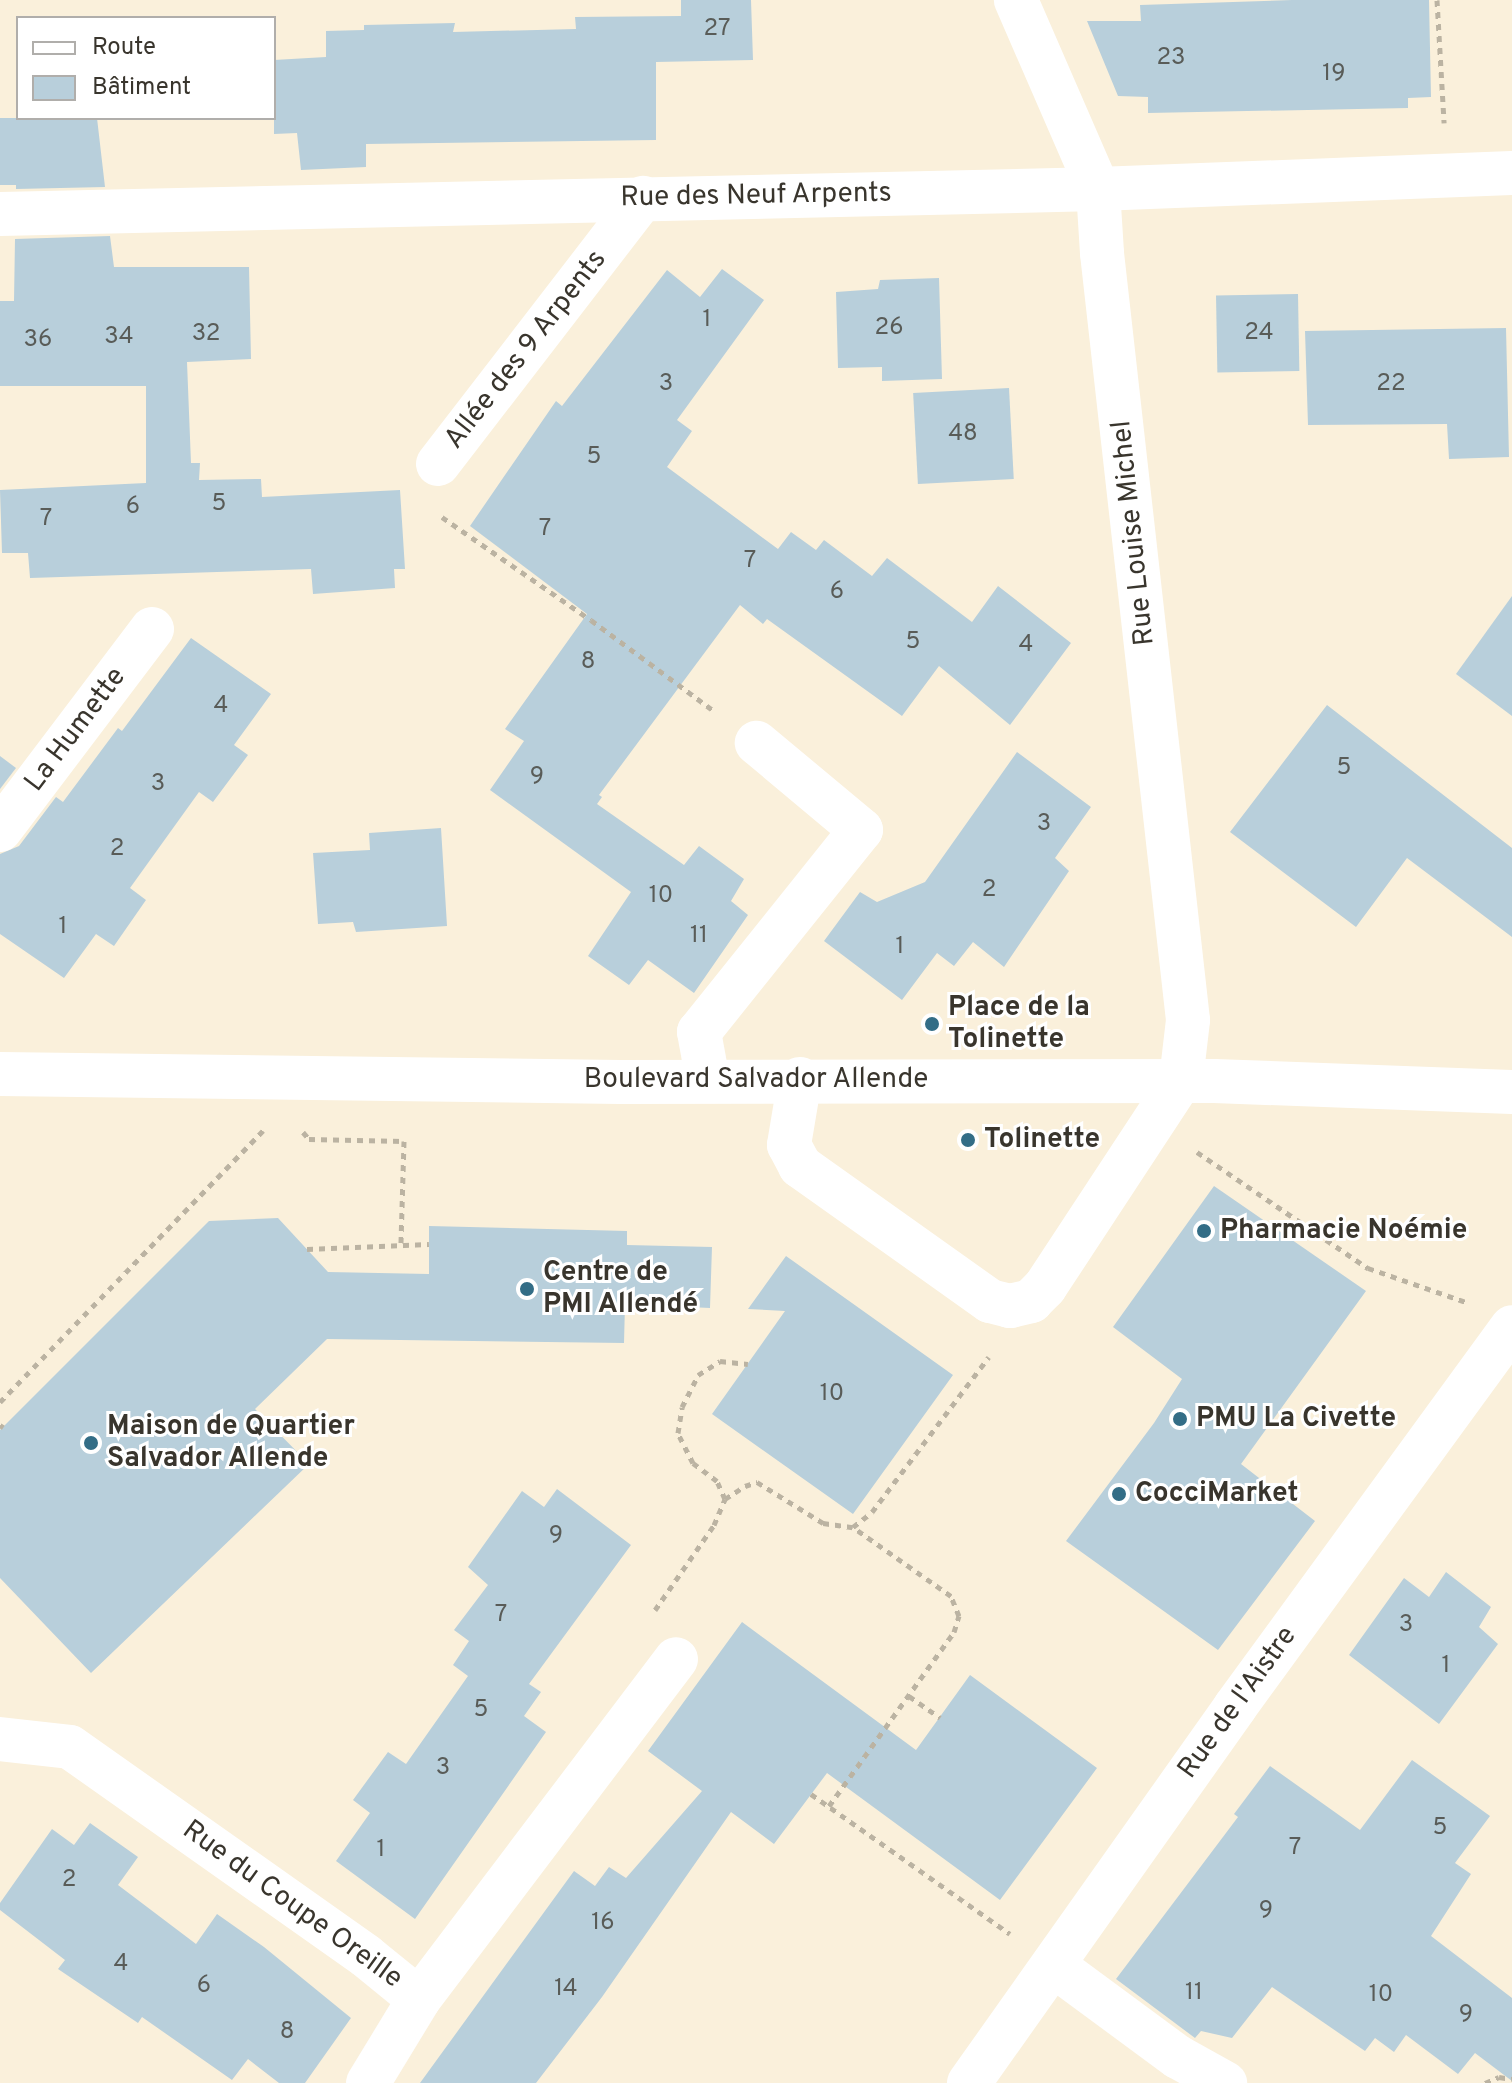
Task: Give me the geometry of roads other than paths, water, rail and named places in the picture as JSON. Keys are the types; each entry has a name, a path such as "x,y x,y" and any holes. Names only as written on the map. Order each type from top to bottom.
{"street":[{"name":"Rue Louise Michel","path":"1016,0 1098,189 1102,253 1188,1020 1181,1080"},
{"name":"Rue des Neuf Arpents","path":"0,214 1098,189 1512,173"},
{"name":"Allée des 9 Arpents","path":"438,464 643,198"},
{"name":"La Humette","path":"0,830 152,629"},
{"path":"708,1081 699,1032 861,830 757,743"},
{"name":"Boulevard Salvador Allende","path":"0,1074 287,1093 800,1079 1181,1080 1512,1092"},
{"path":"800,1079 789,1145 800,1166 990,1301 1010,1306 1031,1301 1045,1287 1181,1080"},
{"name":"Rue de l'Aistre","path":"969,2083 1244,1695 1512,1327"},
{"name":"Rue du Coupe Oreille","path":"0,1739 70,1747 366,1956 419,1999 676,1659"},
{"path":"1053,1965 1178,2057 1225,2083"},
{"path":"368,2083 419,1999"}],"place":[{"name":"Place de la Tolinette","path":"932,1024"},
{"name":"Tolinette","path":"968,1140"},
{"name":"Pharmacie Noémie","path":"1204,1231"},
{"name":"Centre de PMI Allendé","path":"527,1289"},
{"name":"PMU La Civette","path":"1180,1419"},
{"name":"Maison de Quartier Salvador Allende","path":"91,1443"},
{"name":"CocciMarket","path":"1119,1494"}]}
